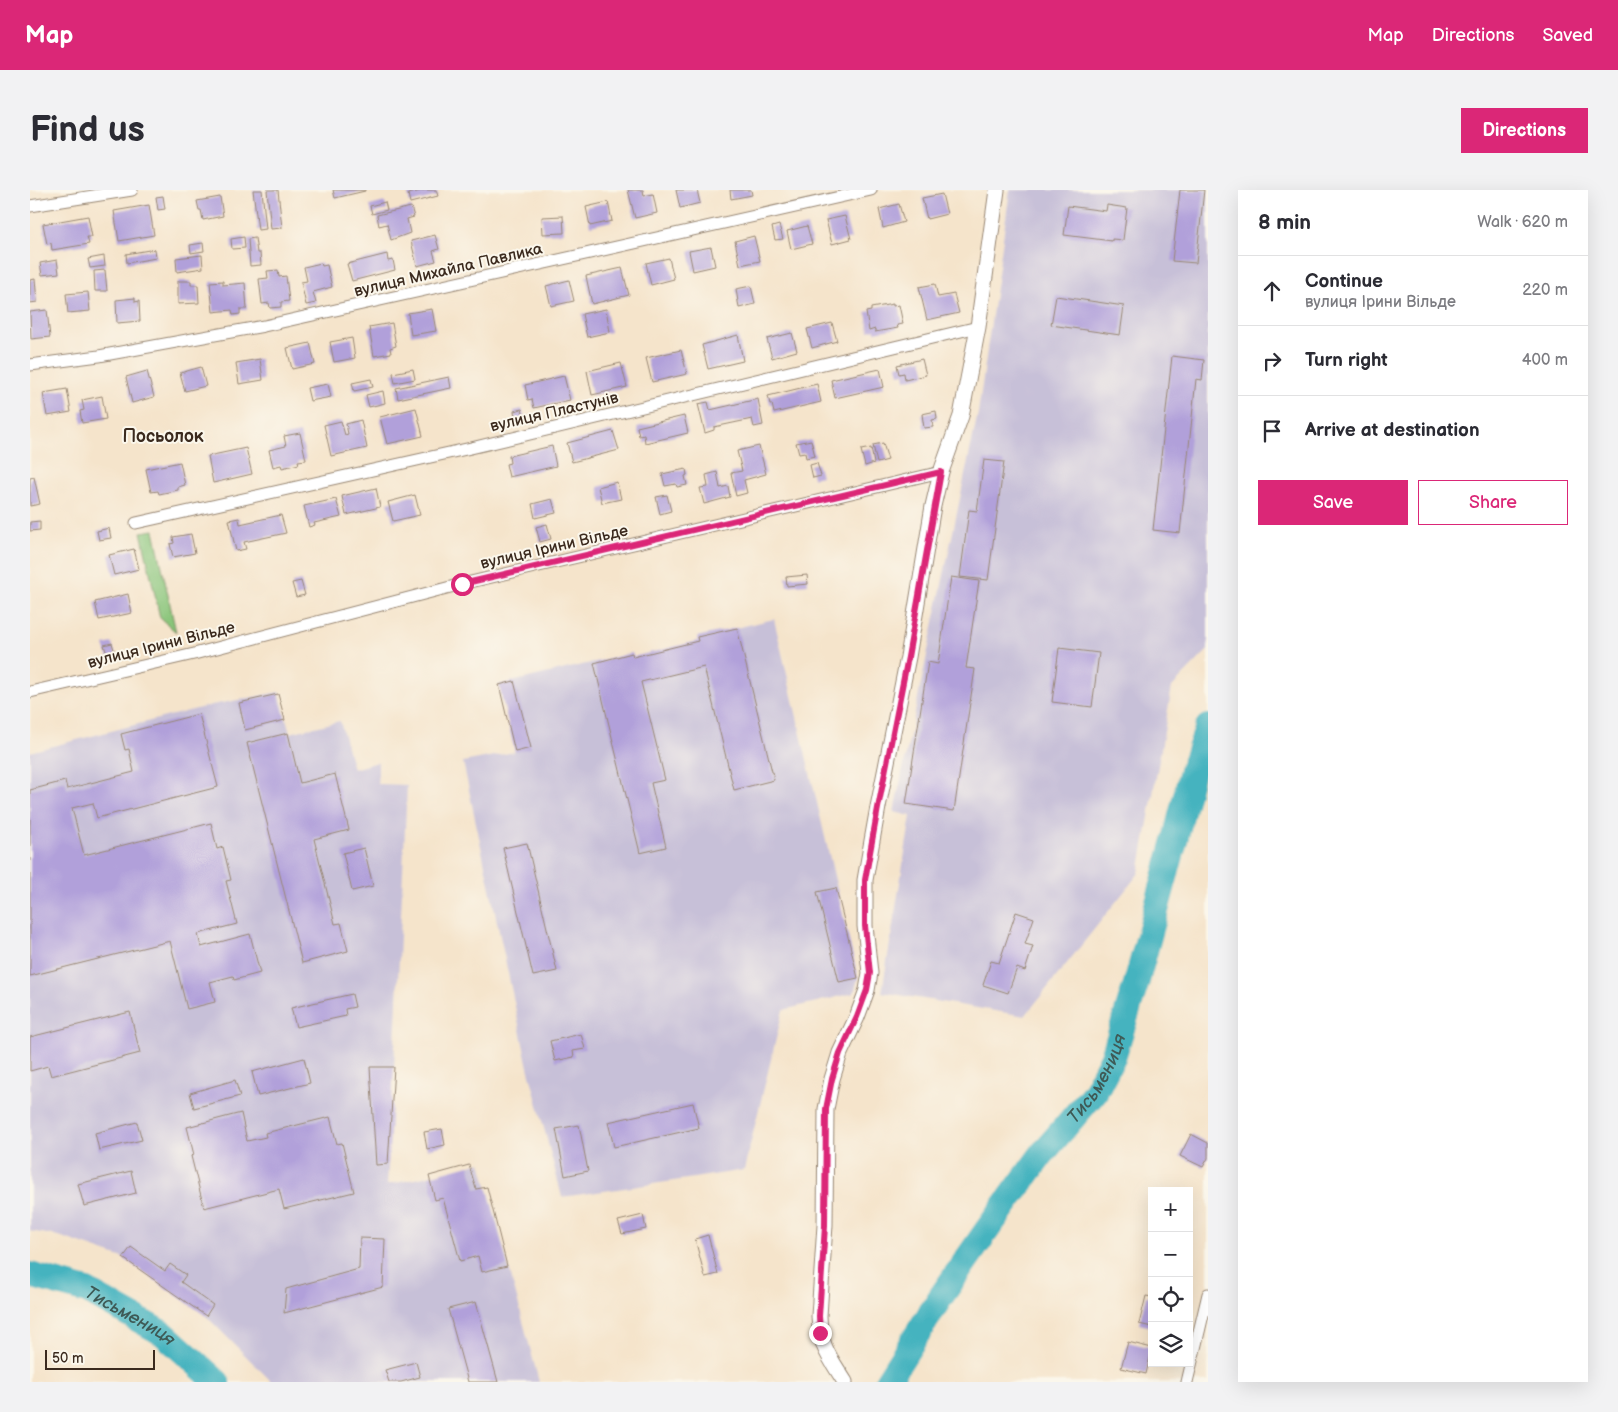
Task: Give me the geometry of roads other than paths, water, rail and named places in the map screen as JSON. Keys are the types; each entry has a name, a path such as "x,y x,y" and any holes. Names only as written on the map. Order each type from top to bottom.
{"street":[{"path":"30,206 132,190"},
{"name":"вулиця Михайла Павлика","path":"30,365 99,356 264,326 871,190"},
{"path":"845,1382 824,1348 820,1333 819,1316 826,1216 826,1109 840,1053 867,990 870,973 865,926 865,880 941,472 962,416 978,327 997,190"},
{"name":"вулиця Пластунів","path":"136,523 472,448 978,327"},
{"name":"вулиця Ірини Вільде","path":"30,692 194,654 462,584 941,472"},
{"path":"1187,1382 1208,1294"}],"waterway":[{"name":"Тисьмениця","path":"887,1382 940,1298 987,1230 1042,1154 1095,1092 1113,1057 1136,984 1192,771 1208,727"},
{"name":"Тисьмениця","path":"30,1275 87,1291 164,1334 217,1382"}],"district":[{"name":"Посьолок","path":"163,436"}]}
